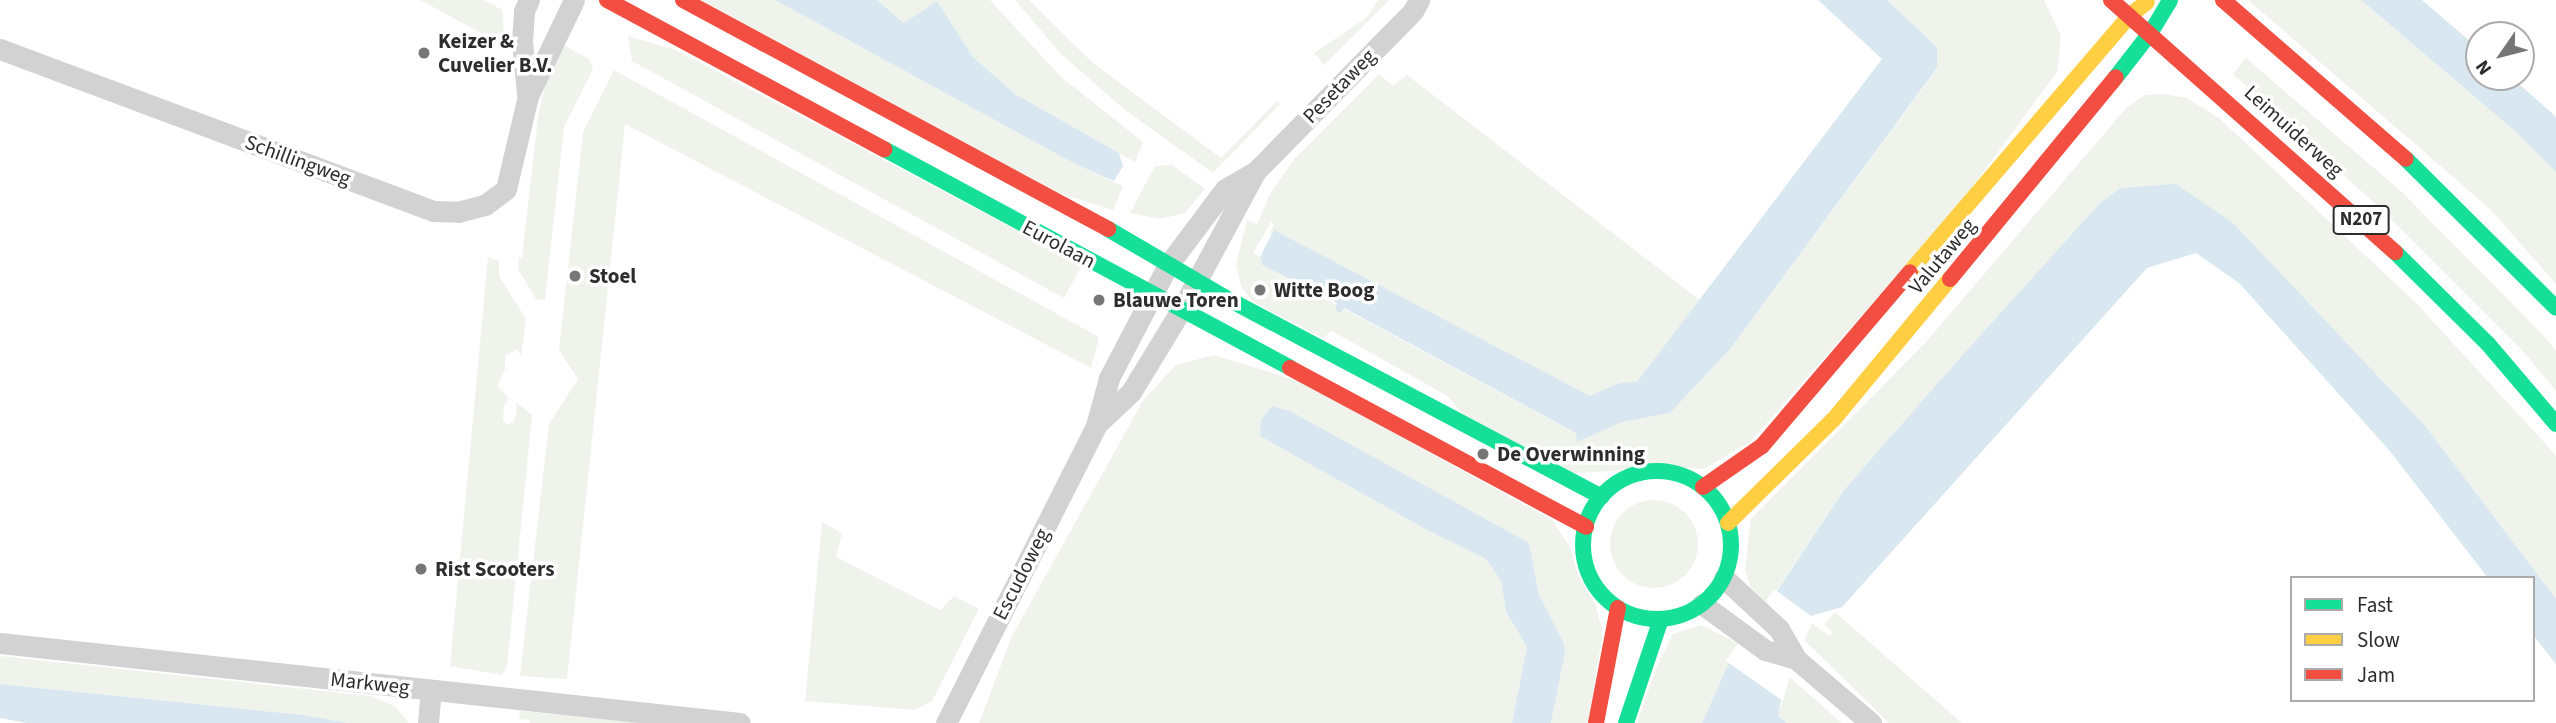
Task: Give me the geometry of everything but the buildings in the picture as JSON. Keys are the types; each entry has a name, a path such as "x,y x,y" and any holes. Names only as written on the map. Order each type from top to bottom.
{"main road":[{"name":"Eurolaan","path":"607,0 1586,527"},
{"name":"Eurolaan","path":"683,0 1196,281 1602,497"},
{"name":"Leimuiderweg","path":"2111,0 2151,32 2376,233 2487,344 2556,424"},
{"name":"Valutaweg","path":"1703,487 1762,446 2130,15 2150,0"},
{"name":"Valutaweg","path":"1728,523 1834,419 2077,127 2151,32 2170,0"},
{"path":"2223,0 2393,146 2556,308"},
{"path":"1661,471 1683,476 1703,487 1718,503 1728,523 1730,560 1724,578 1702,604 1683,615 1661,620 1637,617 1618,608 1604,596 1593,581 1583,546 1586,527 1602,497 1619,482 1639,474 1661,471"},
{"path":"1596,723 1618,608"},
{"path":"1626,723 1661,620"}],"street":[{"name":"Schillingweg","path":"528,0 524,11 522,41 528,96"},
{"name":"Schillingweg","path":"0,49 434,211 458,212 485,205 506,189 528,96 574,0"},
{"name":"Pesetaweg","path":"1153,295 1168,265 1225,189 1256,171 1413,10 1419,0"},
{"name":"Pesetaweg","path":"1181,310 1256,171"},
{"name":"Escudoweg","path":"946,723 1096,426 1109,378 1153,295"},
{"name":"Escudoweg","path":"1096,426 1131,392 1181,310"},
{"path":"1724,578 1779,629 1801,663 1871,723"},
{"path":"1702,604 1765,650 1801,663"},
{"name":"Markweg","path":"0,643 740,723"},
{"path":"428,723 431,690"}],"shaded area":[{"path":"420,0 484,0 502,10 505,46"},
{"path":"701,0 775,0 1077,165 1123,186 1113,210 1059,193"},
{"path":"775,0 877,0 904,23 937,1 973,57 1015,94 1119,153 1123,166 1114,181 1077,165"},
{"path":"877,0 990,0 1060,76 1143,142 1135,162 1015,94 973,57 937,1 904,23"},
{"path":"1015,0 1029,0 1093,63 1221,158 1277,101 1280,104 1213,173 1125,110 1062,55"},
{"path":"1378,0 1389,0 1324,65 1314,53 1366,18"},
{"path":"1818,0 1887,0 1937,47 1937,68 1731,348 1670,413 1622,422 1577,442 1576,433 1344,308 1340,313 1335,310 1337,303 1262,265 1260,257 1274,230 1590,396 1619,383 1637,382 1882,59"},
{"path":"1887,0 2044,0 2061,36 2057,72 1959,205 1751,441 1704,469 1652,465 1614,471 1573,473 1464,416 1449,397 1332,331 1323,338 1253,302 1241,286 1236,264 1247,220 1257,224 1270,194 1294,159 1379,74 1393,86 1407,75 1705,304 1645,379 1588,401 1270,233 1274,224 1271,222 1253,253 1260,257 1262,265 1583,437 1622,422 1670,413 1731,348 1937,69 1937,47"},
{"path":"2248,0 2361,0 2516,132 2556,172 2556,284 2489,208"},
{"path":"2361,0 2422,0 2465,37 2465,89"},
{"path":"628,36 676,50 1082,265 1064,298 632,61"},
{"path":"563,45 589,59 593,69 564,127 545,300 536,299 518,269 519,257 522,258 538,117 545,85"},
{"path":"2246,58 2403,193 2544,336 2556,351 2556,391 2522,350 2383,211 2233,74"},
{"path":"614,70 1099,337 1091,368 625,124 567,679 520,676 549,424 578,379 559,350 583,132"},
{"path":"2468,91 2527,91 2553,114 2556,117 2556,172 2516,132"},
{"path":"2163,94 2187,98 2220,119 2417,304 2553,452 2556,457 2556,599 2427,428 2120,188 2100,203 1844,490 1773,596 1830,636 1833,632 1824,624 1835,612 1962,723 1889,723 1751,588 1745,569 1751,519 1926,342 2127,107 2145,95"},
{"path":"1172,165 1205,189 1185,213 1160,219 1130,213 1155,166"},
{"path":"2176,184 2233,223 2427,428 2556,599 2556,664 2535,638 2535,576 2486,576 2389,450 2239,283 2196,253 2147,268 1842,607 1811,616 1786,674 1778,716 1787,723 1702,723 1728,665 1844,490 2100,203 2120,188"},
{"path":"488,257 499,261 499,276 526,319 521,357 518,349 505,356 505,370 497,386 509,398 504,406 503,420 507,425 512,423 517,413 516,402 532,415 507,666 502,675 450,666"},
{"path":"1214,355 1302,382 1552,520 1570,547 1578,575 1595,604 1603,632 1588,723 1551,723 1565,652 1564,643 1539,595 1529,543 1260,436 1427,530 1486,559 1501,581 1506,612 1527,647 1512,723 979,723 1012,636 1144,399 1176,365"},
{"path":"1272,406 1290,411 1529,543 1539,595 1564,643 1565,652 1551,723 1512,723 1527,647 1506,612 1501,581 1486,559 1427,530 1260,436 1261,420"},
{"path":"1645,500 1663,500 1679,507 1691,519 1698,535 1698,553 1691,569 1679,581 1663,588 1645,588 1629,581 1617,569 1610,553 1610,535 1617,519 1629,507"},
{"path":"822,522 842,533 836,557 940,610 954,596 979,609 932,701 915,710 805,701"},
{"path":"1701,625 1741,645 1786,674 1842,723 1787,723 1777,716 1783,700 1730,662 1702,723 1637,723 1657,666 1673,634"},
{"path":"0,656 371,696 395,706 409,723 348,723 304,715 0,684"},
{"path":"0,684 304,715 348,723 26,723 0,718"},
{"path":"520,711 642,723 530,723 530,720 519,719"}],"pier":[{"path":"1774,589 1814,618 1790,675 1783,701 1726,661"}],"traffic: fast":[{"path":"2116,77 2151,32 2170,0"},
{"path":"884,149 1290,368"},
{"path":"2406,159 2556,308"},
{"path":"1108,229 1226,298 1602,497"},
{"path":"2395,252 2488,344 2556,424"},
{"path":"1657,471 1685,477 1709,493 1725,517 1731,545 1725,573 1709,597 1685,613 1657,619 1629,613 1605,597 1589,573 1583,545 1589,517 1605,493 1629,477 1657,471"},
{"path":"1626,723 1661,619"}],"traffic: slow":[{"path":"1910,272 2130,15 2147,2"},
{"path":"1728,523 1834,419 1950,279"}],"traffic: jam":[{"path":"607,0 884,149"},
{"path":"683,0 1108,229"},
{"path":"2111,0 2395,252"},
{"path":"2223,0 2406,159"},
{"path":"1950,279 2116,77"},
{"path":"1703,487 1762,446 1910,272"},
{"path":"1290,368 1586,527"},
{"path":"1596,723 1618,608"}],"place":[{"name":"Keizer & Cuvelier B.V.","path":"424,53"},
{"name":"Stoel","path":"575,276"},
{"name":"Witte Boog","path":"1260,290"},
{"name":"Blauwe Toren","path":"1099,300"},
{"name":"De Overwinning","path":"1483,454"},
{"name":"Rist Scooters","path":"421,569"}]}
